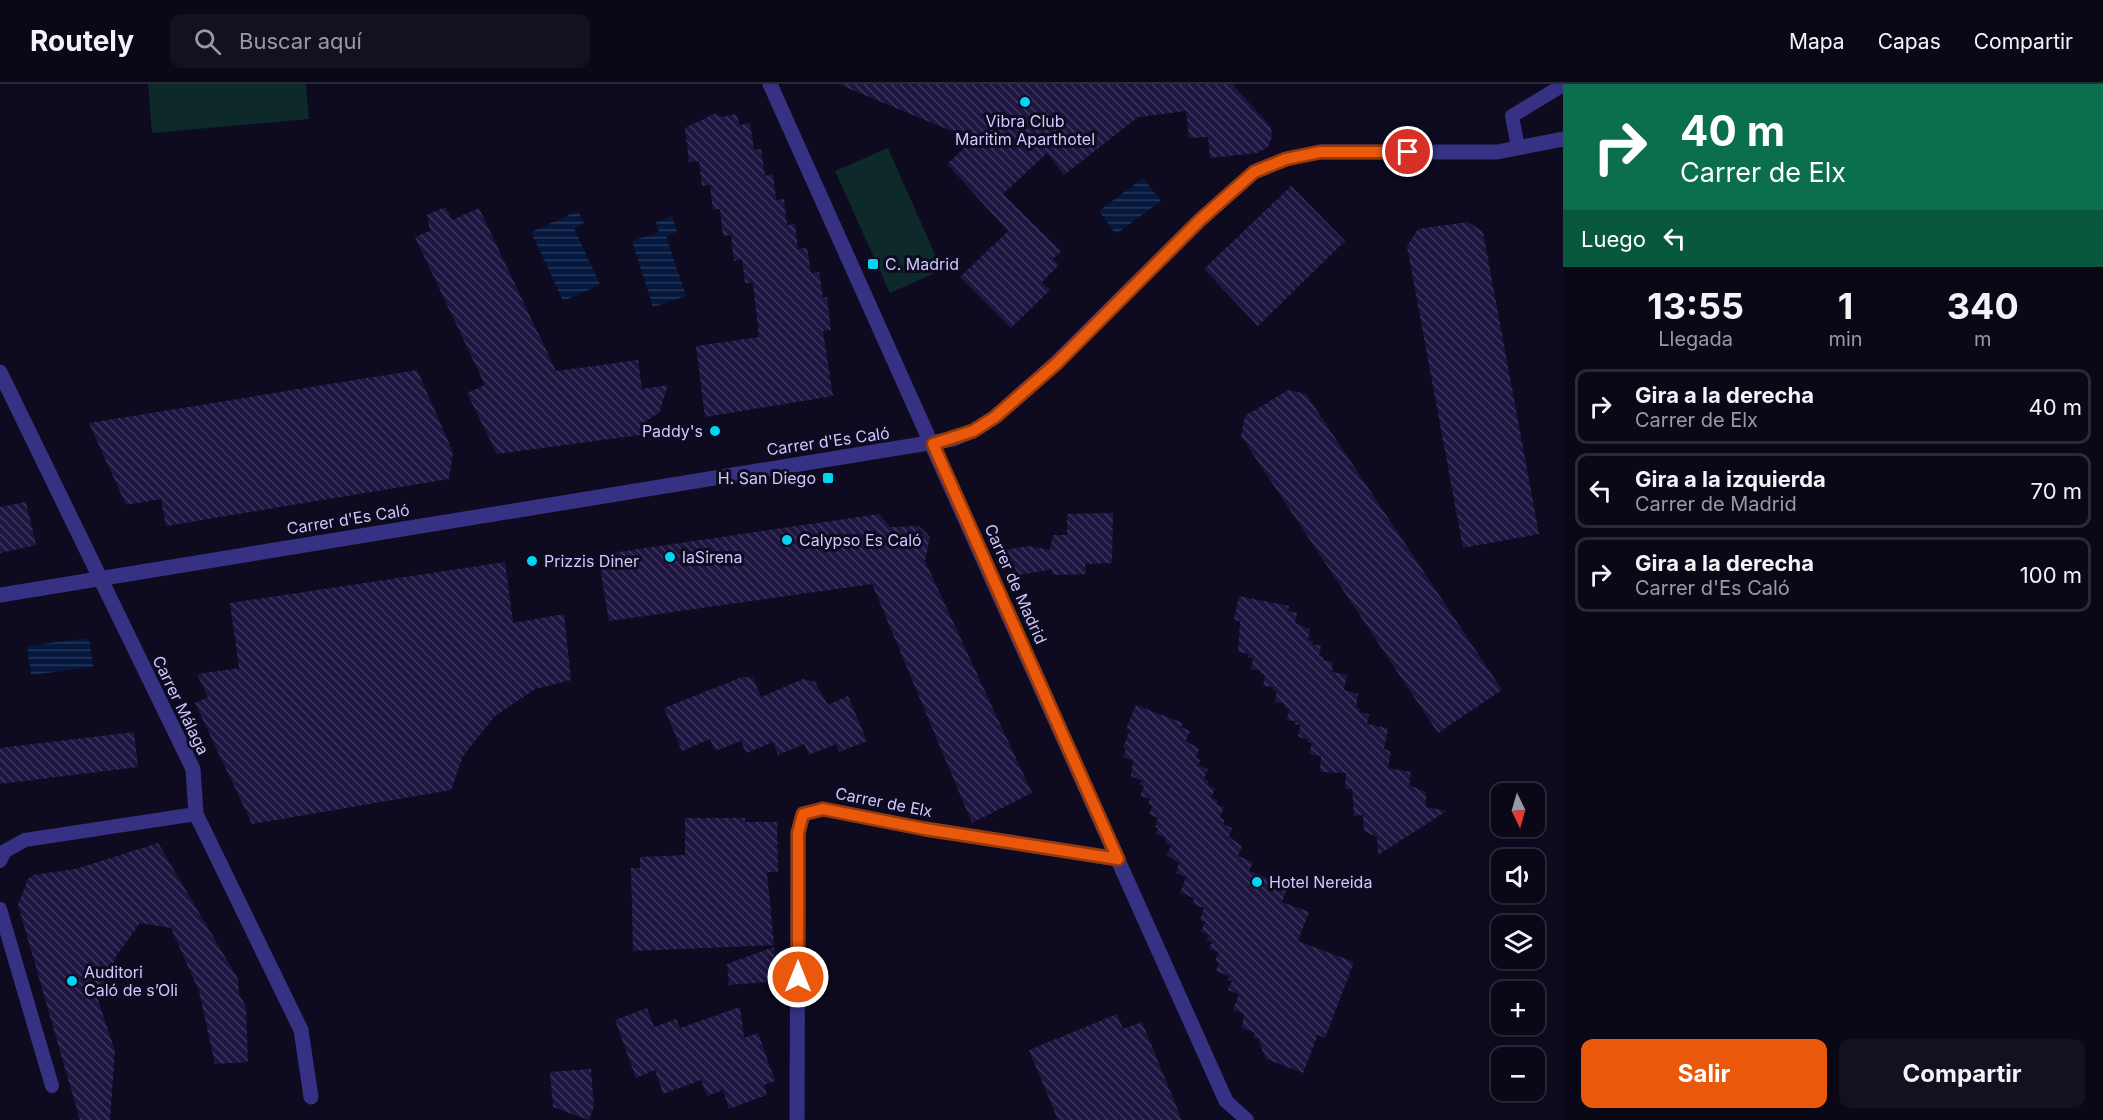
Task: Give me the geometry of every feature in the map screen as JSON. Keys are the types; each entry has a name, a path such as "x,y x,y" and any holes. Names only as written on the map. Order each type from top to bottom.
{"street":[{"name":"Carrer de Madrid","path":"770,84 1226,1101"},
{"name":"Carrer d'Es Caló","path":"0,595 747,471 933,444 973,431 995,417 1057,363 1200,220 1254,172 1286,159 1320,152 1497,152 1563,139"},
{"name":"Carrer Málaga","path":"0,372 193,769 196,814 301,1030 311,1097"},
{"name":"Carrer de Elx","path":"797,1120 798,833 803,814 823,809 925,829 1118,859"}],"lane":[{"path":"1518,147 1512,116 1563,85"},
{"path":"0,861 5,851 25,840 196,814"},
{"path":"0,909 51,1086"},
{"path":"1226,1101 1247,1120"}],"green space":[{"path":"148,84 306,84 309,119 152,133"},
{"path":"888,148 942,270 890,293 835,171"}],"water":[{"path":"1143,178 1161,201 1116,234 1099,211"},
{"path":"578,211 584,223 574,228 600,285 563,301 531,232"},
{"path":"672,216 677,232 666,236 686,296 653,307 632,241 659,232 656,222"},
{"path":"89,638 93,667 31,675 27,646"}],"building":[{"path":"838,84 1232,84 1271,127 1272,137 1268,147 1257,153 1210,158 1208,137 1189,138 1186,111 1138,117 1064,175 1047,153 1003,194 1061,251 1053,259 1059,265 1042,282 1050,290 1011,328 960,277 1008,231 947,164 973,140"},
{"path":"714,114 723,117 736,114 740,125 750,123 754,150 761,149 765,176 773,174 776,200 784,199 787,225 795,224 798,249 807,248 811,273 819,272 823,298 827,297 831,330 823,331 833,396 705,417 696,346 759,337 753,283 745,283 742,259 734,261 731,235 723,236 720,209 713,210 710,185 702,186 699,161 689,162 685,128"},
{"path":"1291,186 1345,241 1258,326 1204,269"},
{"path":"445,207 452,220 479,208 556,371 638,360 642,389 668,385 659,413 646,421 648,434 497,454 467,393 485,385 415,237 430,231 427,215"},
{"path":"1468,222 1483,232 1539,534 1463,548 1407,246 1418,229"},
{"path":"417,370 453,452 449,479 166,526 161,499 126,505 89,423"},
{"path":"1288,390 1306,394 1502,690 1438,733 1241,436 1245,416"},
{"path":"26,502 36,545 0,553 0,507"},
{"path":"1113,513 1112,563 1085,564 1086,574 1052,575 1052,569 1019,575 1004,550 1029,546 1050,550 1053,535 1067,535 1067,514"},
{"path":"879,514 890,527 919,526 930,537 925,561 1032,793 972,823 872,584 609,621 598,555"},
{"path":"505,562 513,623 564,614 571,680 535,689 495,716 463,756 451,790 252,824 195,703 208,697 197,674 239,668 230,603"},
{"path":"1239,596 1289,606 1288,611 1297,613 1295,623 1310,629 1308,640 1313,641 1312,644 1321,646 1319,656 1324,657 1323,660 1333,662 1332,672 1347,675 1344,690 1358,694 1356,708 1360,709 1359,712 1369,714 1367,724 1388,728 1384,749 1391,751 1388,768 1411,772 1409,785 1426,792 1426,807 1447,811 1378,855 1377,837 1364,831 1363,815 1354,816 1352,789 1345,789 1346,773 1320,772 1321,756 1309,754 1312,743 1307,742 1308,739 1298,737 1300,725 1295,724 1296,721 1287,720 1289,709 1284,707 1285,704 1275,702 1277,691 1273,690 1273,687 1263,686 1265,675 1260,674 1261,671 1251,669 1253,658 1248,657 1249,654 1238,652 1240,621 1234,620"},
{"path":"742,677 753,678 761,697 803,679 815,682 828,705 848,696 867,741 839,752 836,744 809,755 804,744 778,755 773,742 746,753 741,741 715,751 710,739 682,751 664,708"},
{"path":"1136,705 1183,723 1181,727 1190,731 1186,741 1199,749 1196,758 1200,760 1198,766 1208,769 1204,779 1209,781 1207,785 1215,788 1211,798 1218,800 1216,804 1224,807 1220,818 1225,819 1223,824 1232,828 1229,837 1242,846 1238,856 1253,862 1249,871 1288,886 1282,902 1309,912 1298,941 1354,962 1325,1038 1318,1035 1303,1073 1266,1059 1258,1039 1253,1037 1255,1033 1242,1028 1244,1014 1233,1010 1239,994 1228,990 1232,981 1228,980 1229,976 1216,971 1219,963 1215,961 1219,952 1209,949 1212,942 1207,940 1209,935 1201,932 1205,922 1200,920 1204,908 1192,904 1194,898 1180,893 1186,877 1176,873 1179,863 1167,855 1171,845 1165,843 1166,838 1156,834 1158,828 1155,827 1158,818 1149,814 1153,806 1148,804 1150,799 1140,796 1144,786 1140,784 1142,781 1131,776 1133,761 1123,757 1126,749 1123,747 1130,730 1126,729"},
{"path":"134,732 138,767 0,784 0,748"},
{"path":"685,818 745,818 745,822 777,822 778,872 767,872 774,945 633,951 631,868 640,868 640,857 685,855"},
{"name":"Auditori Caló de s’Oli","path":"158,843 238,979 239,994 246,1007 248,1062 215,1064 199,991 171,928 140,923 117,955 97,997 115,1051 110,1120 80,1120 18,905 28,879 33,875 76,869"},
{"path":"774,947 779,981 729,985 727,964"},
{"path":"740,1007 744,1038 758,1033 775,1081 764,1085 767,1095 729,1109 723,1090 707,1096 701,1080 663,1094 655,1070 636,1078 615,1020 647,1008 654,1027 676,1019 680,1028"},
{"path":"1117,1014 1123,1029 1142,1022 1182,1120 1058,1120 1029,1050"},
{"path":"591,1069 594,1106 589,1120 553,1107 550,1072"}],"place":[{"name":"Vibra Club Maritim Aparthotel","path":"1025,102"},
{"name":"C. Madrid","path":"873,264"},
{"name":"Paddy's","path":"715,431"},
{"name":"H. San Diego","path":"828,478"},
{"name":"Calypso Es Caló","path":"787,540"},
{"name":"laSirena","path":"670,557"},
{"name":"Prizzis Diner","path":"532,561"},
{"name":"Hotel Nereida","path":"1257,882"},
{"name":"Auditori Caló de s’Oli","path":"72,981"}],"route":[{"path":"798,977 798,833 803,814 823,809 925,829 1118,859 933,444 973,431 995,417 1057,363 1200,220 1254,172 1286,159 1320,152 1408,152"}]}
